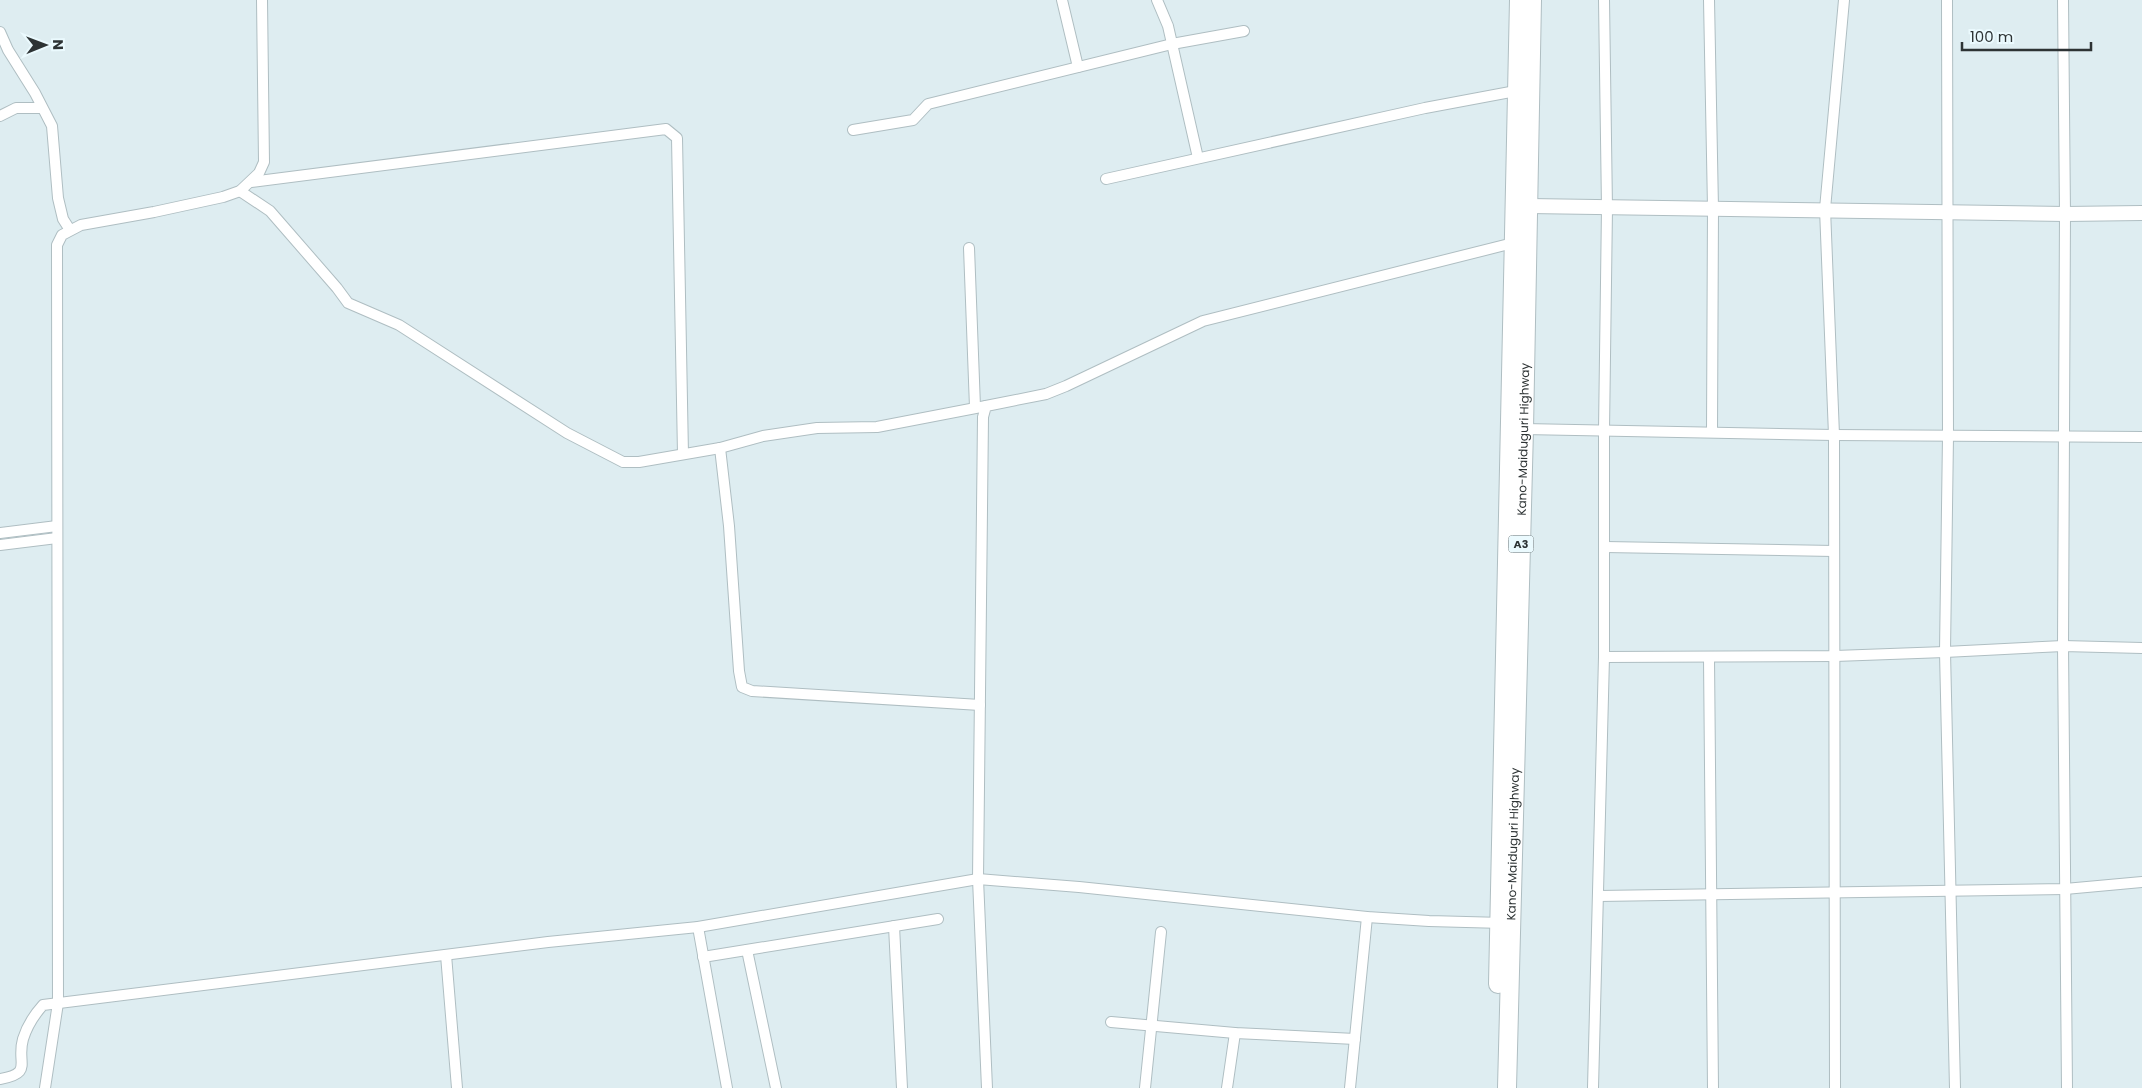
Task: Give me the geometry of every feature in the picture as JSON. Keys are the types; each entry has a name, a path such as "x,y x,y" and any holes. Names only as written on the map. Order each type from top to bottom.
{"highway":[{"name":"Kano-Maiduguri Highway","path":"1496,1088 1505,923 1517,429 1529,206 1519,0"},
{"name":"Kano-Maiduguri Highway","path":"1517,429 1513,243 1532,0"},
{"name":"Kano-Maiduguri Highway","path":"1505,923 1507,1088"}],"street":[{"path":"45,1088 58,1003 57,245 62,235 81,225 223,197 240,191 259,173 264,162 262,0"},
{"path":"1062,0 1078,67"},
{"path":"1157,0 1168,26 1198,158"},
{"path":"1593,1088 1604,657 1604,431 1607,208 1604,0"},
{"path":"1709,0 1713,208 1712,432"},
{"path":"1835,1088 1834,435 1825,209 1844,0"},
{"path":"1947,0 1948,436 1945,652 1955,1088"},
{"path":"2062,0 2065,214 2062,437 2067,1088"},
{"path":"853,130 913,120 928,104 1172,44 1244,31"},
{"path":"0,32 8,50 35,93 52,126 58,198 63,219 70,230"},
{"path":"1106,179 1425,108 1524,90"},
{"path":"0,116 16,108 42,108"},
{"path":"251,182 666,130 676,138 683,454"},
{"path":"240,191 270,211 316,262 348,303 399,325 477,377 567,433 623,462 639,462 720,448 763,436 817,428 877,427 1046,394 1203,321 1513,243"},
{"path":"1529,206 2142,214"},
{"path":"969,248 975,407"},
{"path":"986,406 983,417 978,879 987,1088"},
{"path":"1517,429 2142,438"},
{"path":"720,448 730,526 739,671 742,687 752,691 980,705"},
{"path":"0,534 57,526"},
{"path":"0,545 57,538"},
{"path":"1605,547 1834,551"},
{"path":"1604,657 1835,656 2063,646 2142,648"},
{"path":"1709,658 1714,1088"},
{"path":"0,1080 14,1077 20,1073 22,1067 22,1041 28,1027 43,1005 548,942 698,927 978,879 1088,888 1367,917 1505,923"},
{"path":"1599,896 1951,892 2065,889 2142,882"},
{"path":"1350,1088 1367,917"},
{"path":"703,957 938,919"},
{"path":"894,926 902,1088"},
{"path":"698,927 727,1088"},
{"path":"1145,1088 1161,932"},
{"path":"747,950 776,1088"},
{"path":"446,955 457,1088"},
{"path":"1110,1022 1235,1033 1355,1039"},
{"path":"1227,1088 1235,1033"}]}
